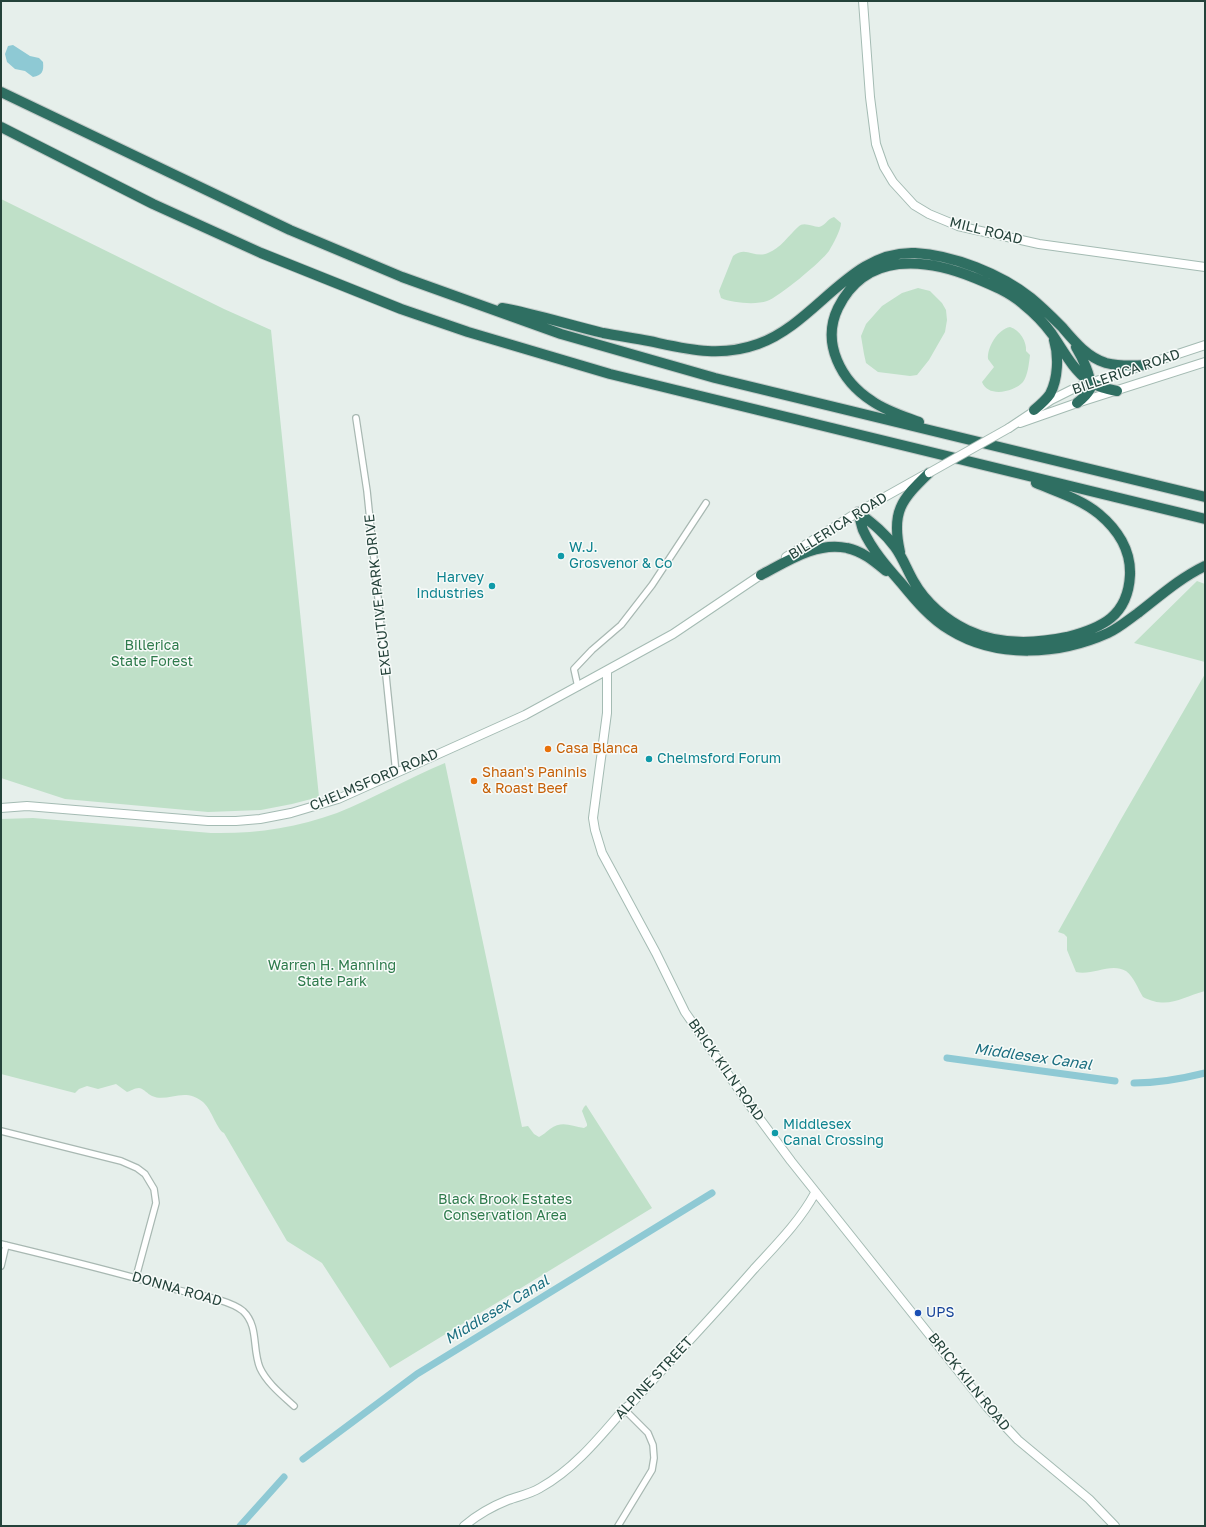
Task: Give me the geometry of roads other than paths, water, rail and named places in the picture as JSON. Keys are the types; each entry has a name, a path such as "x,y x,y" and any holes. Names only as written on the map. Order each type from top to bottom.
{"highway":[{"path":"1,92 290,230 402,277 561,334 661,364 715,378 1205,496"},
{"path":"1,127 153,204 261,253 435,321 510,345 610,374 1205,519"},
{"path":"463,300 509,309 604,333 686,350 708,352 722,351 757,344 791,326 853,274 869,263 895,254 915,253 963,263 987,272 1010,284 1030,297 1043,308 1086,353 1104,362 1128,366 1145,365"},
{"path":"962,438 885,409 871,401 858,390 843,373 833,349 831,330 841,301 852,288 868,274 891,265 912,262 940,266 965,274 1003,290 1022,303 1051,333 1074,367 1083,377 1105,389 1117,391"},
{"path":"1034,410 1050,394 1054,385 1056,355 1055,345 1051,333"},
{"path":"1068,335 1082,358 1090,382 1088,392 1077,403"},
{"path":"858,512 885,535 896,548 915,585 936,609 962,627 981,635 1010,642 1047,641 1090,631 1109,619 1119,609 1127,597 1130,585 1131,565 1125,545 1114,528 1098,513 1071,497 1003,470"},
{"path":"901,558 896,531 898,514 909,493 929,473"},
{"path":"858,512 863,530 873,548 926,611 949,630 968,640 984,646 1004,650 1044,650 1067,646 1109,633 1126,622 1190,573 1205,566"},
{"path":"761,575 813,550 838,547 847,548 864,555 897,578"}],"main road":[{"name":"MILL ROAD","path":"864,1 870,97 876,144 884,167 892,182 914,205 929,214 952,224 1048,246 1205,267"},
{"name":"BILLERICA ROAD","path":"673,634 813,539 858,512 1009,428 1034,410 1063,393 1090,382 1205,345"},
{"name":"BILLERICA ROAD","path":"1009,428 1077,403 1205,362"},
{"name":"CHELMSFORD ROAD","path":"1,808 27,806 208,821 260,819 291,813 331,801 525,715 673,634"},
{"name":"BRICK KILN ROAD","path":"607,671 607,713 593,818 595,830 602,853 686,1012 748,1103 815,1193 1000,1422 1032,1453 1089,1499 1115,1526"},
{"name":"ALPINE STREET","path":"464,1526 480,1514 508,1500 538,1489 558,1477 576,1463 624,1409 705,1324 809,1204 815,1193"}],"street":[{"name":"EXECUTIVE PARK DRIVE","path":"356,418 367,491 396,773"},
{"path":"578,687 574,669 592,650 621,625 652,585 706,503"},
{"path":"1,1131 121,1161 137,1168 145,1174 154,1189 156,1203 136,1277"},
{"path":"1,1266 4,1244"},
{"name":"DONNA ROAD","path":"4,1244 136,1277 226,1302 235,1306 249,1318 253,1326 256,1355 266,1378 294,1406"},
{"path":"618,1526 652,1470 654,1458 653,1445 648,1434 624,1409"}],"water":[{"path":"13,45 30,56 39,58 43,62 43,71 33,77 25,71 15,69 7,62 5,54 8,46"}],"waterway":[{"name":"Middlesex Canal","path":"947,1058 1115,1081"},
{"name":"Middlesex Canal","path":"1134,1083 1170,1080 1205,1073"},
{"name":"Middlesex Canal","path":"303,1459 417,1374 712,1193"},
{"name":"Middlesex Canal","path":"240,1526 284,1477"}],"place":[{"name":"W.J. Grosvenor & Co","path":"561,556"},
{"name":"Harvey Industries","path":"492,586"},
{"name":"Casa Blanca","path":"548,749"},
{"name":"Chelmsford Forum","path":"649,759"},
{"name":"Shaan's Paninis & Roast Beef","path":"474,781"},
{"name":"Middlesex Canal Crossing","path":"775,1133"},
{"name":"UPS","path":"918,1313"}],"park label":[{"name":"Billerica State Forest","path":"152,654"},
{"name":"Warren H. Manning State Park","path":"332,974"},
{"name":"Black Brook Estates Conservation Area","path":"505,1208"}]}
